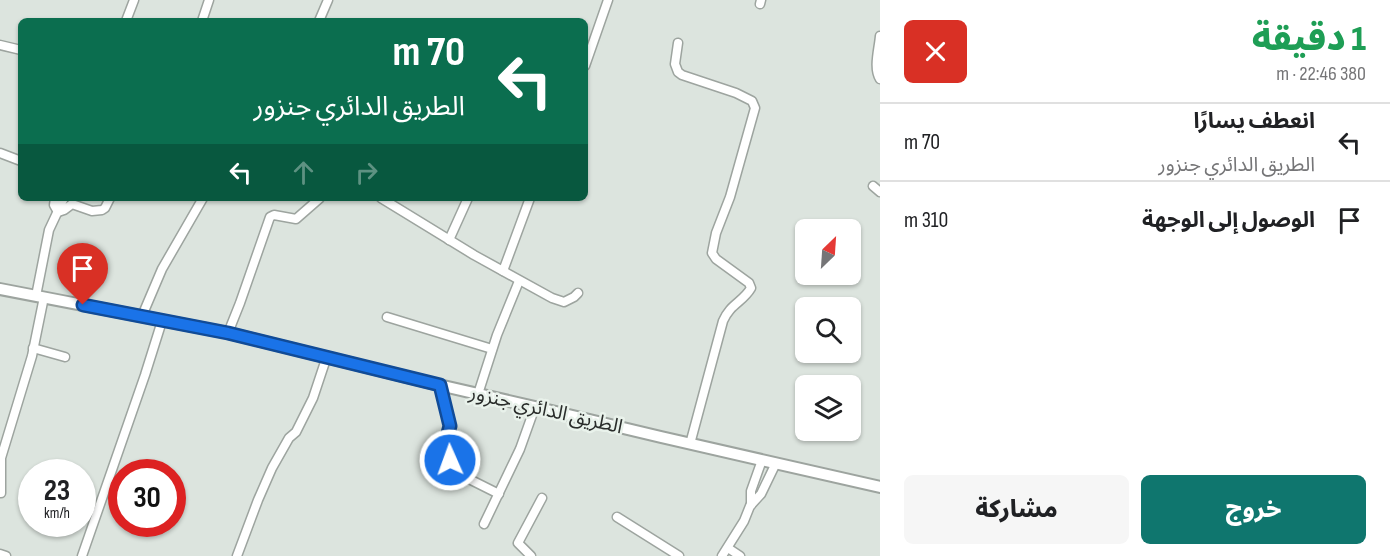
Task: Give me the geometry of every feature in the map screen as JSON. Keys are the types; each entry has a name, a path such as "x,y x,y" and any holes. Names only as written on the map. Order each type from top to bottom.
{"main road":[{"name":"الطريق الدائري جنزور","path":"0,289 228,333 478,394 880,487"}],"street":[{"path":"127,18 134,0"},
{"path":"203,18 209,0"},
{"path":"320,18 328,0"},
{"path":"588,57 608,0"},
{"path":"880,36 877,67 877,75 880,79"},
{"path":"678,43 675,64 678,72 736,93 752,101 755,108 730,197 716,233 712,253 751,288 728,310 723,321 690,444"},
{"path":"0,45 18,49"},
{"path":"0,153 18,160"},
{"path":"55,201 58,212"},
{"path":"1,493 1,458 33,348 46,241 63,201"},
{"path":"58,212 72,204 92,211 102,210 108,201"},
{"path":"142,316 162,269 201,201"},
{"path":"228,333 270,217 274,215 296,219 317,201"},
{"path":"386,201 519,281 559,302 568,301 578,293"},
{"path":"449,240 467,201"},
{"path":"503,271 530,201"},
{"path":"478,394 497,335 519,281"},
{"path":"387,317 492,350"},
{"path":"82,556 162,321"},
{"path":"33,348 65,357"},
{"path":"237,556 272,468 289,438 296,432 313,398 327,356"},
{"path":"440,385 450,426 445,452 469,479 499,494"},
{"path":"484,524 525,436 535,406"},
{"path":"740,556 725,552 744,521 762,460"},
{"path":"750,506 761,494 776,463"},
{"path":"531,556 518,543 542,498"},
{"path":"617,517 678,556"},
{"path":"0,554 6,556"}],"route":[{"path":"83,305 228,333 440,385 450,426 444,448 450,460"}]}
